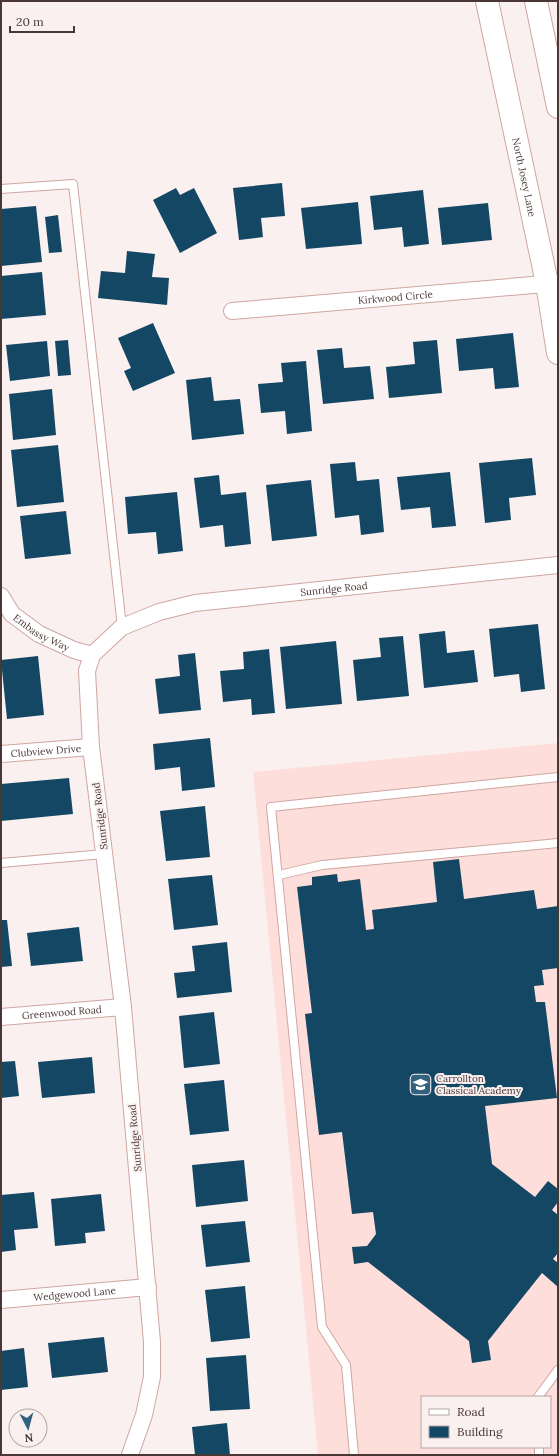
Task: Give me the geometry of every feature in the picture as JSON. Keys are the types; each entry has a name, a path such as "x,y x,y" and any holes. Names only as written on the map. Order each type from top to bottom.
{"main road":[{"name":"North Josey Lane","path":"488,1 552,283 558,353"},
{"path":"536,1 558,107"}],"street":[{"name":"Kirkwood Circle","path":"232,311 552,283"},
{"name":"Sunridge Road","path":"130,1455 144,1415 152,1377 152,1342 123,1007 91,747 87,671 92,655 122,627 159,612 195,603 558,565"},
{"name":"Embassy Way","path":"1,596 12,614 39,634 74,650 92,655"},
{"name":"Clubview Drive","path":"1,754 91,747"},
{"name":"Greenwood Road","path":"1,1017 123,1007"},
{"name":"Wedgewood Lane","path":"1,1300 148,1287"}],"lane":[{"path":"1,188 73,184 122,627"},
{"path":"354,1455 346,1365 322,1328 279,875 271,807 558,777"},
{"path":"279,875 322,865 558,843"},
{"path":"1,863 104,854"},
{"path":"539,1396 558,1370"}],"shaded area":[{"name":"Carrollton Classical Academy","path":"558,743 558,1455 318,1455 253,772"}],"building":[{"path":"282,183 285,216 261,218 263,237 239,240 233,188"},
{"path":"176,188 180,195 194,188 217,233 180,253 153,200"},
{"path":"423,190 429,244 404,247 402,227 374,230 370,196"},
{"path":"358,202 362,244 306,249 301,208"},
{"path":"488,203 492,240 442,245 438,208"},
{"path":"36,206 42,262 1,266 1,209"},
{"path":"58,215 62,252 49,253 45,217"},
{"path":"127,251 155,254 152,277 169,278 167,305 98,298 101,271 125,273"},
{"path":"42,272 46,315 1,319 1,276"},
{"path":"153,323 175,373 133,391 124,371 131,368 118,338"},
{"path":"513,333 519,387 495,389 493,368 459,371 456,339"},
{"path":"68,340 71,375 58,376 55,341"},
{"path":"437,340 442,393 389,398 386,367 415,364 413,342"},
{"path":"47,341 50,376 10,381 6,345"},
{"path":"342,348 344,368 370,366 374,399 323,404 317,350"},
{"path":"306,361 312,431 287,434 285,411 261,413 258,384 283,382 281,363"},
{"path":"211,377 214,401 240,399 244,434 192,440 186,380"},
{"path":"52,389 56,435 13,440 9,394"},
{"path":"58,445 64,502 17,507 11,450"},
{"path":"532,458 536,495 509,498 511,520 485,523 479,463"},
{"path":"355,462 357,481 379,479 384,532 361,535 359,515 335,518 330,464"},
{"path":"450,472 456,526 432,528 430,507 401,510 397,477"},
{"path":"219,475 221,495 246,492 251,544 225,547 223,525 200,528 194,478"},
{"path":"311,480 317,536 272,541 266,485"},
{"path":"177,492 183,551 158,554 156,532 128,534 125,497"},
{"path":"66,511 71,554 25,559 20,516"},
{"path":"538,624 545,689 521,692 519,674 494,677 489,629"},
{"path":"445,631 447,653 474,650 478,682 424,688 419,634"},
{"path":"403,636 409,696 357,701 353,660 381,657 379,638"},
{"path":"336,641 342,704 286,709 280,647"},
{"path":"269,649 275,713 252,715 251,699 223,702 220,671 244,669 243,652"},
{"path":"195,653 201,710 159,714 155,679 180,676 178,655"},
{"path":"38,656 44,715 7,719 1,660"},
{"path":"210,738 215,787 182,791 180,767 155,770 153,744"},
{"path":"69,778 73,814 1,821 1,784"},
{"path":"205,806 210,857 166,861 160,811"},
{"name":"Carrollton Classical Academy","path":"459,859 464,899 534,890 537,909 558,906 558,968 542,970 544,985 534,986 536,1002 545,1002 557,1098 485,1106 492,1164 535,1197 548,1181 558,1189 558,1202 552,1210 558,1215 558,1253 553,1259 558,1263 558,1287 542,1273 488,1341 491,1360 472,1363 469,1341 368,1262 354,1264 352,1247 367,1246 376,1234 373,1212 352,1214 342,1132 319,1135 305,1014 312,1013 297,887 312,885 312,877 337,874 338,882 360,879 366,930 374,929 372,910 437,902 433,862"},
{"path":"212,875 218,925 174,930 168,879"},
{"path":"1,920 7,920 12,966 1,967"},
{"path":"79,927 83,961 31,966 27,933"},
{"path":"227,942 232,992 177,998 174,973 195,971 192,946"},
{"path":"214,1012 220,1064 184,1068 179,1016"},
{"path":"92,1057 95,1093 42,1098 38,1062"},
{"path":"15,1061 19,1096 1,1098 1,1062"},
{"path":"224,1080 229,1131 190,1135 184,1084"},
{"path":"244,1160 248,1201 196,1207 192,1165"},
{"path":"34,1192 38,1228 14,1230 16,1250 1,1252 1,1195"},
{"path":"101,1194 105,1231 85,1233 86,1243 55,1246 51,1199"},
{"path":"245,1221 250,1262 206,1267 201,1225"},
{"path":"245,1286 250,1338 211,1342 205,1290"},
{"path":"104,1337 108,1372 52,1378 48,1343"},
{"path":"24,1348 28,1387 1,1390 1,1351"},
{"path":"246,1355 250,1409 210,1411 206,1358"},
{"path":"227,1423 230,1455 195,1455 192,1427"}],"place":[{"name":"Carrollton Classical Academy","path":"420,1084"}]}
